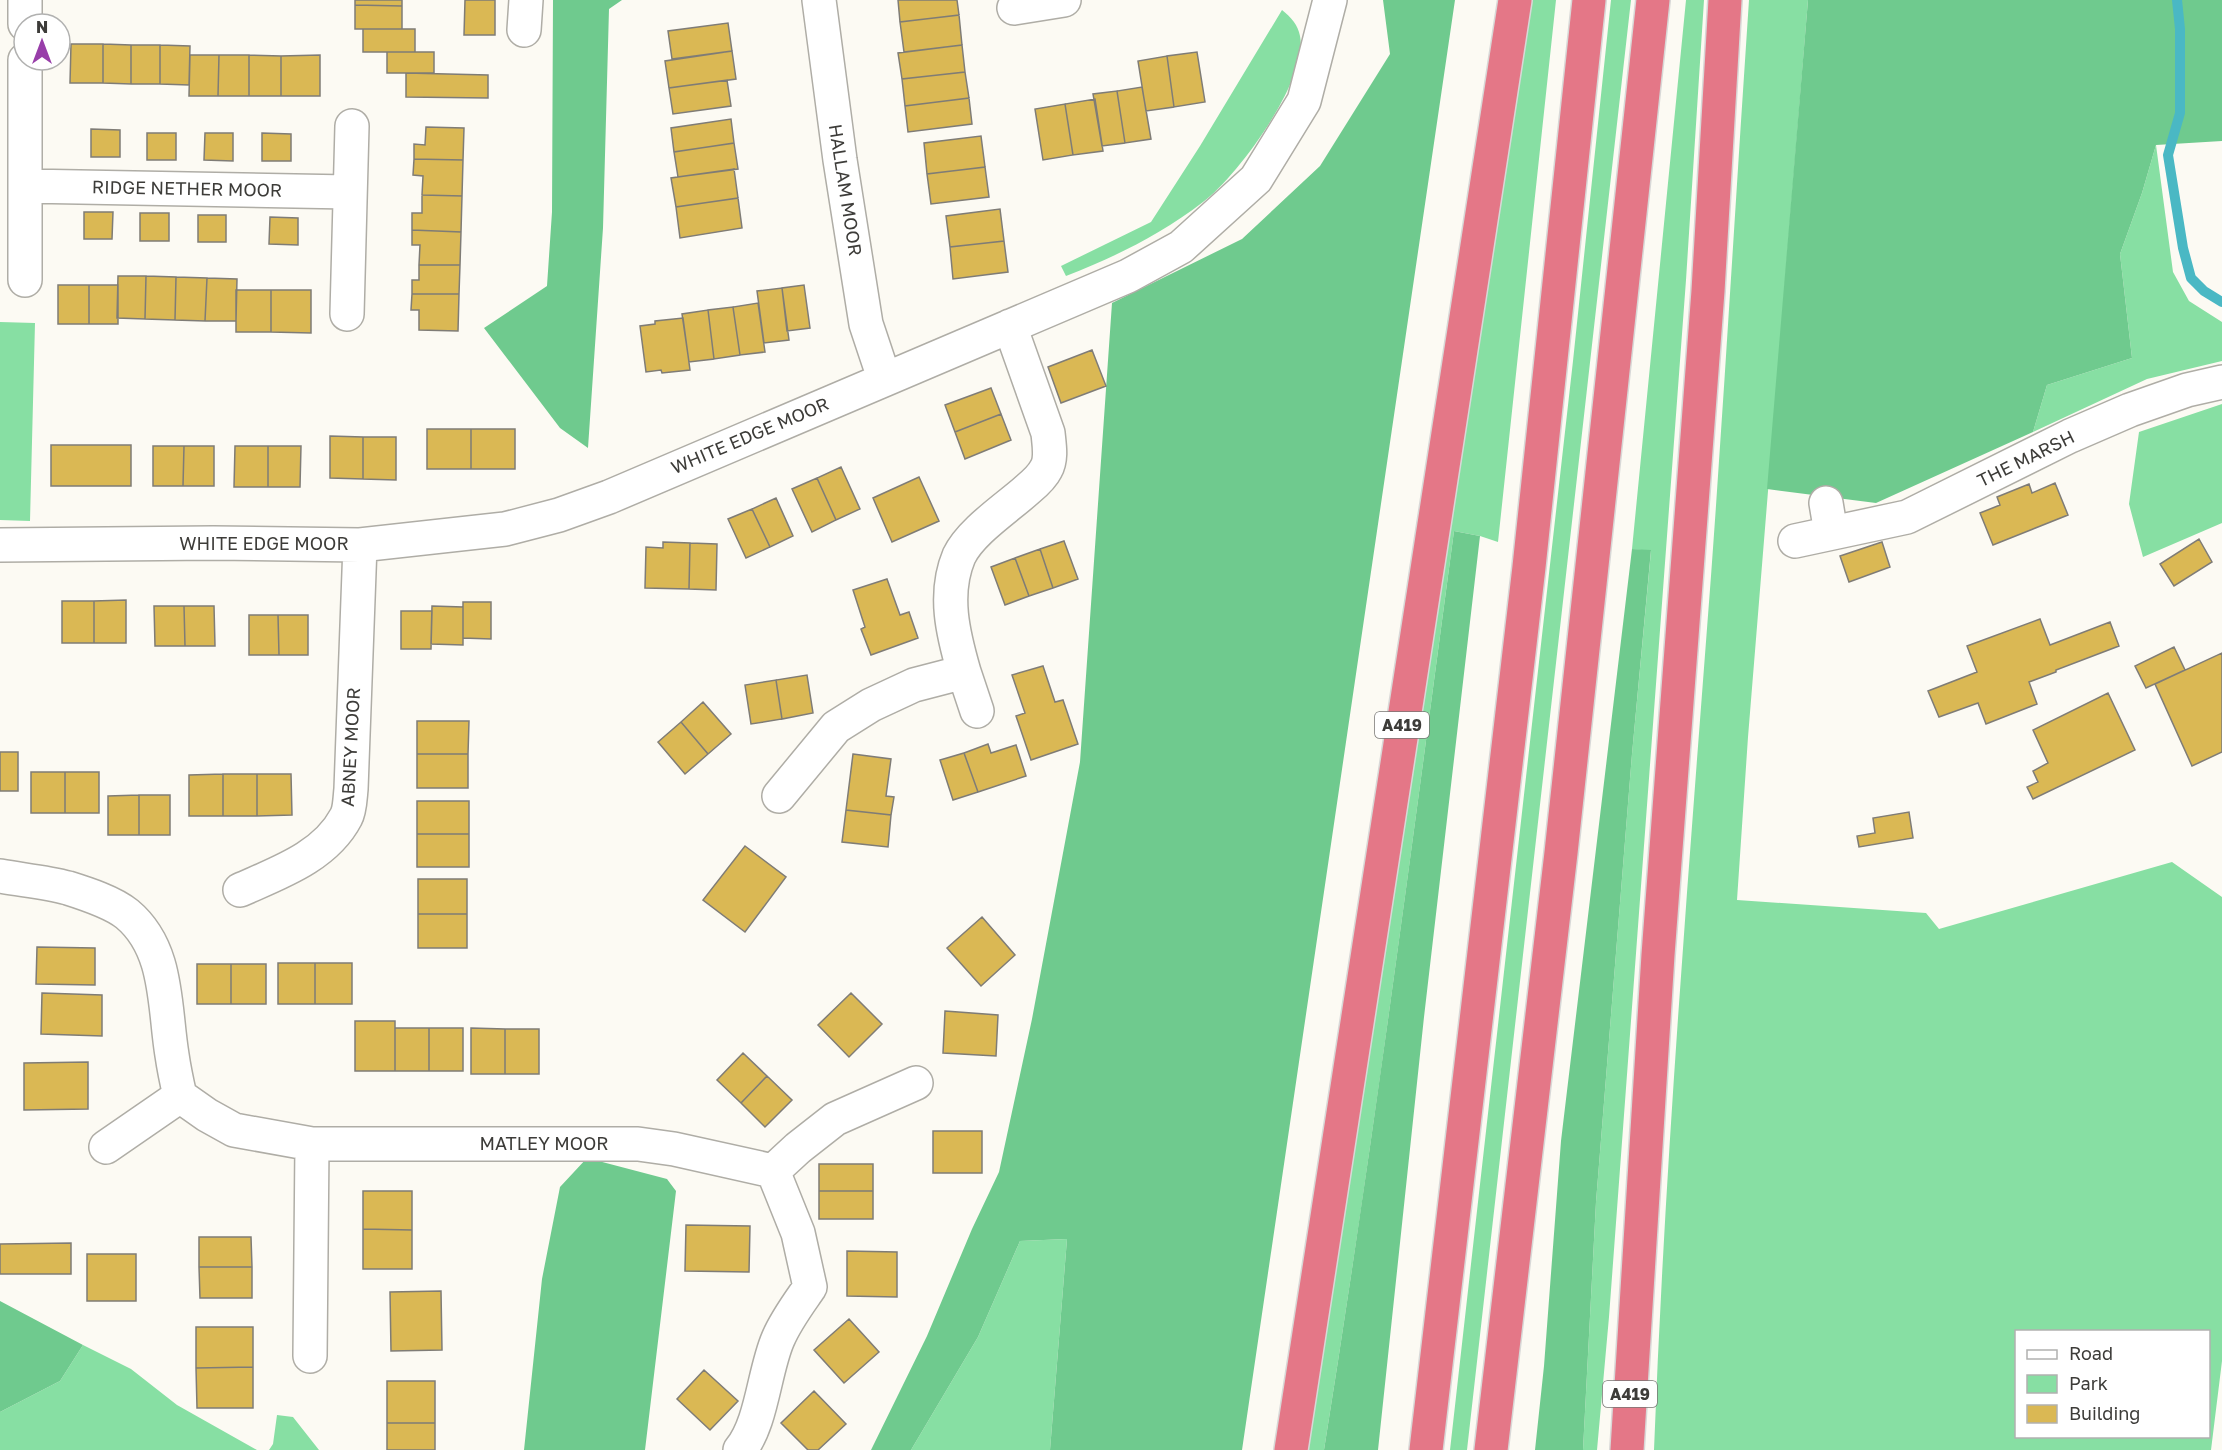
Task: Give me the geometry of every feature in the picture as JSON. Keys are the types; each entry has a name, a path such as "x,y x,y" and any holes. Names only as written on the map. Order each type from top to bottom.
{"highway":[{"name":"A419","path":"1291,1450 1515,0"},
{"path":"1426,1450 1529,567 1589,0"},
{"path":"1491,1450 1562,841 1653,0"},
{"name":"A419","path":"1627,1450 1658,955 1707,302 1725,0"}],"street":[{"name":"HALLAM MOOR","path":"819,0 840,160 866,324 884,378"},
{"path":"1014,8 1064,0"},
{"name":"WHITE EDGE MOOR","path":"0,544 360,545 506,529 559,515 609,497 1128,276 1181,247 1256,179 1304,101 1330,0"},
{"path":"25,72 25,280"},
{"path":"347,314 351,126"},
{"name":"RIDGE NETHER MOOR","path":"25,186 349,192"},
{"path":"977,711 955,641 950,600 954,570 960,554 970,540 1035,482 1047,468 1050,449 1048,433 1010,326"},
{"name":"THE MARSH","path":"1795,541 1828,518 1907,517 2070,436 2130,410 2187,390 2222,382"},
{"name":"ABNEY MOOR","path":"240,890 302,862 329,839 347,816 351,789 360,545"},
{"path":"779,796 836,727 871,705 914,685 964,672"},
{"path":"0,876 67,888 101,900 126,913 144,932 157,958 164,987 172,1055 180,1096 106,1147"},
{"path":"740,1450 756,1417 778,1339 796,1306 810,1287 798,1233 774,1172 798,1148 835,1119 916,1083"},
{"name":"MATLEY MOOR","path":"180,1096 234,1130 312,1144 638,1144 674,1149 774,1172"},
{"path":"310,1356 312,1144"}],"green space":[{"path":"553,0 622,0 609,9 603,228 588,448 560,428 484,328 547,286 552,212"},
{"path":"1383,0 1455,0 1242,1450 1050,1450 1067,1239 1020,1241 978,1337 911,1450 871,1450 927,1336 972,1229 999,1172 1032,1019 1080,762 1112,303 1242,239 1320,166 1390,54"},
{"path":"1528,0 1556,0 1498,542 1454,531 1376,1106 1324,1450 1306,1450"},
{"path":"1611,0 1631,0 1467,1450 1450,1450 1573,361"},
{"path":"1686,0 1704,0 1686,280 1609,1317 1597,1450 1583,1450 1596,1202 1632,754 1651,551 1632,549"},
{"path":"1749,0 1808,0 1748,737 1737,900 1926,913 1939,929 2172,862 2222,897 2222,1361 2211,1450 1654,1450 1671,1122 1716,504"},
{"path":"1808,0 2222,0 2222,141 2156,145 2120,254 2132,358 2047,385 2033,432 1876,503 1767,489"},
{"path":"1282,10 1298,28 1300,54 1282,101 1268,126 1234,172 1203,202 1171,225 1103,261 1066,276 1061,266 1151,222"},
{"path":"2156,145 2173,272 2189,301 2222,322 2222,361 2147,379 2033,432 2047,385 2132,358 2120,254"},
{"path":"0,322 35,323 30,521 0,520"},
{"path":"2222,404 2222,523 2143,557 2129,504 2139,432"},
{"path":"1454,531 1480,536 1424,1017 1378,1450 1324,1450 1376,1106"},
{"path":"1632,549 1651,550 1596,1202 1583,1450 1535,1450 1544,1366 1561,1141"},
{"path":"587,1158 667,1179 676,1191 645,1450 524,1450 542,1279 560,1187"},
{"path":"1067,1239 1050,1450 911,1450 978,1337 1020,1241"},
{"path":"0,1301 83,1345 60,1381 0,1412"},
{"path":"83,1345 131,1369 177,1405 257,1450 0,1450 0,1412 60,1381"},
{"path":"277,1415 293,1417 319,1450 269,1450 273,1444"}],"building":[{"path":"355,0 402,0 402,6 355,5"},
{"path":"465,0 495,0 495,35 464,35"},
{"path":"898,0 957,0 959,15 900,22"},
{"path":"355,5 402,6 402,29 355,29"},
{"path":"959,15 962,45 904,52 900,22"},
{"path":"728,23 732,51 672,59 668,31"},
{"path":"363,29 415,29 415,52 363,52"},
{"path":"72,44 103,44 103,83 70,83"},
{"path":"103,44 131,45 131,84 103,83"},
{"path":"131,45 160,45 160,84 131,84"},
{"path":"160,45 190,46 189,85 160,84"},
{"path":"962,45 965,72 902,79 898,53"},
{"path":"732,51 736,79 669,88 665,61"},
{"path":"387,52 434,52 434,73 387,73"},
{"path":"1197,52 1205,102 1174,107 1167,56"},
{"path":"190,55 219,55 218,96 189,96"},
{"path":"219,55 249,55 249,96 218,96"},
{"path":"249,55 281,56 281,96 249,96"},
{"path":"320,55 320,96 281,96 281,56"},
{"path":"1167,56 1174,107 1146,111 1138,61"},
{"path":"965,72 969,98 905,106 902,79"},
{"path":"406,73 488,75 488,98 406,97"},
{"path":"727,80 731,106 673,114 669,88"},
{"path":"1142,87 1151,139 1125,143 1117,91"},
{"path":"1117,91 1125,143 1102,146 1093,94"},
{"path":"969,98 972,124 908,132 905,106"},
{"path":"1095,99 1103,151 1073,155 1065,104"},
{"path":"1065,104 1073,155 1043,160 1035,109"},
{"path":"731,119 734,143 674,152 671,128"},
{"path":"426,127 464,128 463,160 414,159 414,144 425,145"},
{"path":"91,129 120,130 120,157 91,157"},
{"path":"147,133 176,133 176,160 147,160"},
{"path":"205,133 233,133 233,161 204,160"},
{"path":"262,133 291,134 291,161 262,161"},
{"path":"981,136 985,167 927,174 924,143"},
{"path":"734,143 738,169 678,177 674,152"},
{"path":"414,159 463,160 462,196 422,195 423,176 413,175"},
{"path":"985,167 989,197 931,204 927,174"},
{"path":"734,169 738,198 676,207 671,178"},
{"path":"422,195 462,196 461,232 412,230 412,213 422,213"},
{"path":"738,198 742,228 680,238 676,207"},
{"path":"1000,209 1004,241 950,247 946,216"},
{"path":"84,212 113,212 112,239 84,239"},
{"path":"140,213 169,213 169,241 140,241"},
{"path":"198,215 226,215 226,242 198,242"},
{"path":"270,217 298,218 298,245 269,244"},
{"path":"412,230 461,232 460,265 419,265 420,245 412,245"},
{"path":"1004,241 1008,272 953,279 950,247"},
{"path":"419,265 460,265 459,294 412,294 412,280 419,280"},
{"path":"118,276 146,276 145,319 117,318"},
{"path":"146,276 176,277 175,320 145,319"},
{"path":"176,277 207,278 205,321 175,320"},
{"path":"207,278 237,279 236,321 205,321"},
{"path":"58,285 89,285 89,324 58,324"},
{"path":"89,285 118,285 118,324 89,324"},
{"path":"804,285 810,328 787,331 782,288"},
{"path":"782,288 789,340 764,343 757,291"},
{"path":"236,290 271,290 271,332 236,332"},
{"path":"271,290 311,290 311,333 271,332"},
{"path":"412,294 459,294 458,331 419,330 419,310 411,310"},
{"path":"758,303 765,352 740,355 733,307"},
{"path":"733,307 740,355 714,359 708,310"},
{"path":"708,310 714,359 689,362 682,314"},
{"path":"683,318 690,370 646,372 640,326 655,324 655,321"},
{"path":"1092,350 1106,386 1061,403 1048,367"},
{"path":"991,388 1001,414 955,432 945,405"},
{"path":"1001,414 1011,440 965,459 955,432"},
{"path":"427,429 471,429 471,469 427,469"},
{"path":"471,429 515,429 515,469 471,469"},
{"path":"330,436 363,437 363,479 330,478"},
{"path":"363,437 396,437 396,480 363,479"},
{"path":"51,445 131,445 131,486 51,486"},
{"path":"153,446 184,446 183,486 153,486"},
{"path":"184,446 214,446 214,486 183,486"},
{"path":"235,446 268,446 268,487 234,487"},
{"path":"268,446 301,446 300,487 268,487"},
{"path":"841,467 860,509 836,520 817,478"},
{"path":"919,477 939,521 892,542 873,498"},
{"path":"817,478 836,520 812,532 792,489"},
{"path":"2055,483 2068,515 1993,545 1980,513 2000,505 1997,497 2029,484 2032,493"},
{"path":"776,498 793,536 770,547 752,509"},
{"path":"752,509 770,547 746,558 728,519"},
{"path":"2199,539 2212,562 2174,586 2160,564"},
{"path":"1064,541 1078,579 1053,588 1040,549"},
{"path":"663,542 690,543 689,589 645,588 646,547 663,548"},
{"path":"1882,542 1890,567 1849,582 1840,556"},
{"path":"690,543 717,544 716,590 689,589"},
{"path":"1040,549 1053,588 1029,596 1015,558"},
{"path":"1015,558 1029,596 1005,605 991,567"},
{"path":"887,579 900,615 909,612 918,638 871,655 861,629 865,627 853,590"},
{"path":"126,600 126,643 94,643 94,601"},
{"path":"62,601 94,601 94,643 62,643"},
{"path":"463,602 491,602 491,639 463,638"},
{"path":"154,606 184,606 185,646 155,646"},
{"path":"184,606 214,606 215,646 185,646"},
{"path":"432,606 463,607 463,645 431,644"},
{"path":"401,611 432,611 431,649 401,649"},
{"path":"249,615 278,615 279,655 249,655"},
{"path":"278,615 308,615 308,655 279,655"},
{"path":"2040,619 2050,645 2110,622 2119,646 2029,682 2037,704 1986,724 1978,703 1939,717 1928,691 1977,672 1967,646"},
{"path":"2174,647 2185,670 2146,688 2135,666"},
{"path":"2222,653 2222,752 2192,766 2155,684"},
{"path":"1043,666 1055,702 1063,700 1078,744 1031,760 1016,716 1025,713 1012,675"},
{"path":"807,675 813,713 782,719 776,680"},
{"path":"776,680 782,719 751,724 745,685"},
{"path":"2108,693 2135,750 2033,799 2027,787 2038,782 2033,771 2048,763 2033,730"},
{"path":"703,702 731,734 708,754 681,722"},
{"path":"417,721 469,721 468,754 417,754"},
{"path":"681,722 708,754 685,774 658,742"},
{"path":"988,744 991,753 1016,745 1026,776 978,792 964,753"},
{"path":"0,752 18,752 18,791 0,791"},
{"path":"964,753 978,792 953,800 940,760"},
{"path":"417,754 468,754 468,788 417,788"},
{"path":"853,754 891,759 886,796 894,797 891,815 846,810"},
{"path":"31,772 65,772 65,813 31,813"},
{"path":"65,772 99,772 99,813 65,813"},
{"path":"223,774 223,816 189,816 189,775"},
{"path":"223,774 257,774 257,816 223,816"},
{"path":"257,774 291,774 292,815 257,816"},
{"path":"139,795 139,835 108,835 108,796"},
{"path":"139,795 170,795 170,835 139,835"},
{"path":"417,801 469,801 469,834 417,834"},
{"path":"846,810 891,815 888,847 842,842"},
{"path":"1909,812 1913,838 1859,847 1857,836 1875,833 1873,818"},
{"path":"417,834 469,834 469,867 417,867"},
{"path":"745,846 786,877 745,932 703,900"},
{"path":"418,879 467,879 467,914 418,914"},
{"path":"418,914 467,914 467,948 418,948"},
{"path":"982,917 1015,955 981,986 947,948"},
{"path":"37,947 95,948 95,985 36,984"},
{"path":"278,963 315,963 315,1004 278,1004"},
{"path":"315,963 352,963 352,1004 315,1004"},
{"path":"197,964 231,964 231,1004 197,1004"},
{"path":"231,964 266,964 266,1004 231,1004"},
{"path":"42,993 102,995 102,1036 41,1034"},
{"path":"851,993 882,1024 849,1057 818,1025"},
{"path":"945,1011 998,1015 996,1056 943,1053"},
{"path":"355,1021 395,1021 395,1071 355,1071"},
{"path":"395,1028 429,1028 429,1071 395,1071"},
{"path":"429,1028 463,1028 463,1071 429,1071"},
{"path":"471,1028 505,1029 505,1074 471,1074"},
{"path":"505,1029 539,1029 539,1074 505,1074"},
{"path":"743,1053 767,1076 741,1103 717,1080"},
{"path":"88,1062 88,1109 24,1110 24,1063"},
{"path":"767,1076 792,1100 765,1127 741,1103"},
{"path":"933,1131 982,1131 982,1173 933,1173"},
{"path":"819,1164 873,1164 873,1191 819,1191"},
{"path":"363,1191 412,1191 412,1230 363,1229"},
{"path":"819,1191 873,1191 873,1219 819,1219"},
{"path":"686,1225 750,1226 749,1272 685,1271"},
{"path":"363,1229 412,1230 412,1269 363,1269"},
{"path":"199,1237 251,1237 252,1267 199,1267"},
{"path":"71,1243 71,1274 0,1274 0,1244"},
{"path":"847,1251 897,1252 897,1297 847,1296"},
{"path":"87,1254 136,1254 136,1301 87,1301"},
{"path":"199,1267 252,1267 252,1298 200,1298"},
{"path":"441,1291 442,1350 391,1351 390,1292"},
{"path":"849,1319 879,1352 844,1383 814,1350"},
{"path":"196,1327 253,1327 253,1367 196,1368"},
{"path":"253,1367 253,1408 197,1408 196,1368"},
{"path":"704,1370 738,1401 710,1430 677,1399"},
{"path":"387,1381 435,1381 435,1423 387,1423"},
{"path":"814,1391 846,1424 818,1450 808,1450 781,1423"},
{"path":"387,1423 435,1423 435,1450 387,1450"}],"waterway":[{"path":"2177,0 2180,29 2180,113 2168,155 2183,248 2191,278 2204,291 2222,302"}]}
